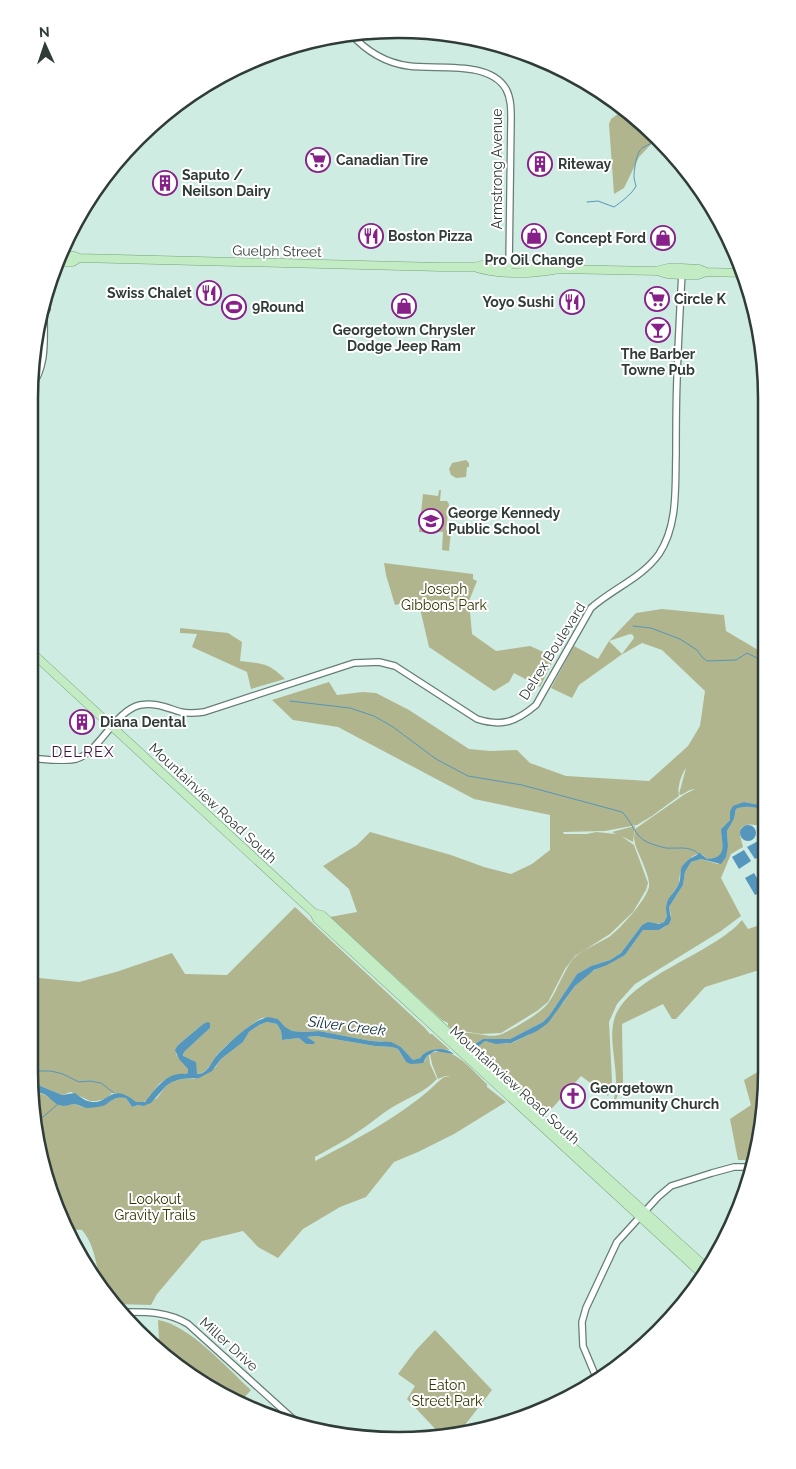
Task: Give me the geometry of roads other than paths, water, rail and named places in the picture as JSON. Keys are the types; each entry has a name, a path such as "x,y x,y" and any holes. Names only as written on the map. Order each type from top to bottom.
{"main road":[{"name":"Guelph Street","path":"67,255 79,258 474,267 486,264 509,268 541,265 558,269 656,271 667,274 682,271 698,274 706,272 736,273"},
{"name":"Guelph Street","path":"64,262 73,262 79,258"},
{"name":"Mountainview Road South","path":"38,658 314,913 322,916 440,1030 643,1214 702,1264"},
{"name":"Mountainview Road South","path":"643,1214 698,1270"}],"street":[{"name":"Armstrong Avenue","path":"356,40 375,55 391,62 408,66 463,68 480,71 495,77 506,89 512,119 509,268"},
{"name":"Delrex Boulevard","path":"38,758 77,758 95,744 123,714 139,705 155,704 182,712 204,712 354,663 379,662 395,666 477,719 500,723 523,716 536,706 591,608 641,572 657,556 670,531 676,488 677,377 682,271"},
{"path":"38,376 43,354 44,331"},
{"path":"594,1373 582,1343 581,1329 584,1315 614,1246 658,1196 671,1186 712,1172 734,1167 745,1167"},
{"name":"Miller Drive","path":"130,1312 164,1313 188,1324 287,1414"}],"water":[{"path":"744,802 758,805 758,808 743,807 736,809 734,819 727,831 728,846 726,857 721,864 701,859 691,862 685,872 683,885 669,907 671,919 669,924 659,930 643,930 625,955 594,970 575,986 548,1023 537,1031 511,1043 496,1044 485,1041 474,1050 470,1047 483,1039 510,1039 543,1022 577,974 591,966 610,960 621,953 642,925 648,922 659,924 664,922 667,916 666,905 679,883 682,866 700,853 707,859 714,858 721,853 721,829 730,820 730,811 733,806"},
{"path":"748,825 756,833 748,841 740,833"},
{"path":"758,841 758,857 755,859 747,847"},
{"path":"744,850 751,861 739,869 732,857"},
{"path":"754,873 758,880 758,894 755,895 745,878"},
{"path":"268,1017 278,1019 285,1027 292,1031 319,1031 371,1041 391,1042 401,1047 413,1060 436,1049 450,1051 454,1054 435,1051 427,1056 423,1063 411,1064 406,1062 398,1049 392,1047 316,1036 307,1037 315,1042 314,1044 306,1044 299,1038 282,1040 281,1031 277,1024 267,1022 249,1032 243,1042 221,1059 212,1071 199,1078 181,1079 172,1082 151,1103 143,1106 132,1107 126,1098 117,1098 105,1105 96,1107 86,1108 75,1104 63,1106 55,1103 42,1093 38,1093 38,1085 62,1095 75,1093 85,1100 93,1102 120,1093 136,1102 145,1102 162,1082 172,1076 188,1073 188,1069 179,1059 175,1050 178,1045 203,1024 210,1023 210,1028 184,1052 183,1056 196,1062 197,1074 207,1070 218,1054 229,1043 262,1019"}],"waterway":[{"path":"587,202 598,201 614,207 626,198 636,186 634,180 636,159 642,148 653,143"},
{"path":"633,626 651,628 680,639 697,650 707,661 736,660 747,653 758,658"},
{"path":"290,701 350,708 374,716 393,727 436,759 468,776 522,785 622,812 639,836 647,842 666,848 687,848 699,854"},
{"path":"38,1071 51,1071 63,1074 79,1082 101,1083 114,1093"},
{"path":"41,1118 58,1104"}],"place":[{"name":"Canadian Tire","path":"318,160"},
{"name":"Riteway","path":"540,164"},
{"name":"Saputo / Neilson Dairy","path":"165,183"},
{"name":"Boston Pizza","path":"371,236"},
{"name":"Pro Oil Change","path":"534,236"},
{"name":"Concept Ford","path":"663,238"},
{"name":"Swiss Chalet","path":"209,293"},
{"name":"Circle K","path":"657,299"},
{"name":"Yoyo Sushi","path":"572,302"},
{"name":"Georgetown Chrysler Dodge Jeep Ram","path":"404,306"},
{"name":"9Round","path":"234,307"},
{"name":"The Barber Towne Pub","path":"658,330"},
{"name":"George Kennedy Public School","path":"431,521"},
{"name":"Diana Dental","path":"82,722"},
{"name":"Georgetown Community Church","path":"573,1096"}],"district":[{"name":"DELREX","path":"83,752"}],"park label":[{"name":"Joseph Gibbons Park","path":"444,598"},
{"name":"Lookout Gravity Trails","path":"155,1208"},
{"name":"Eaton Street Park","path":"447,1394"}],"water label":[{"name":"Silver Creek","path":"347,1026"}]}
